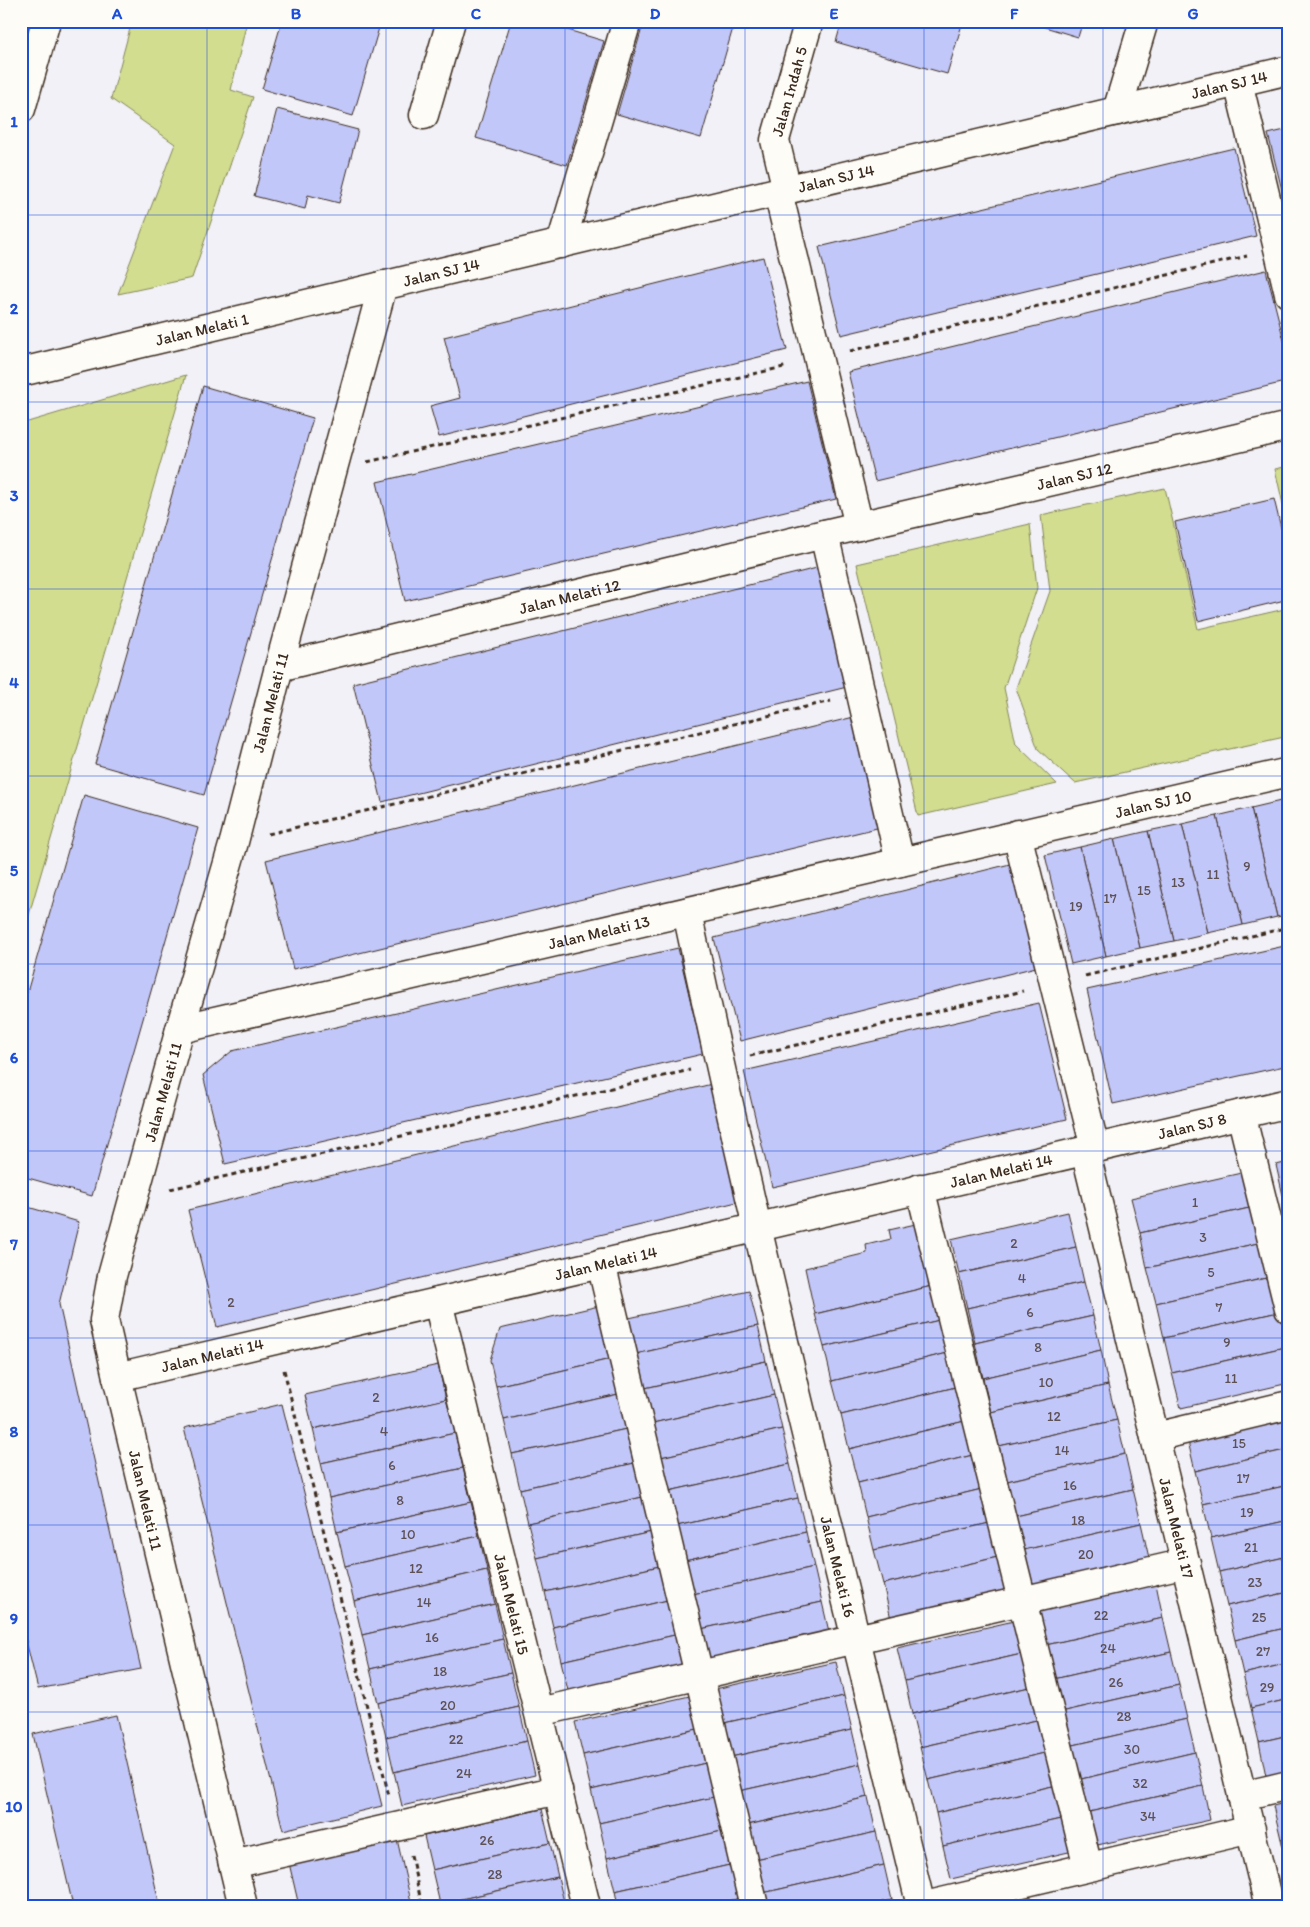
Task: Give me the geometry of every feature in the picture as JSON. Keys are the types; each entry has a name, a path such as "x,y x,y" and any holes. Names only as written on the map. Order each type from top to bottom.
{"street":[{"path":"21,109 46,21"},
{"path":"424,115 451,21"},
{"path":"561,244 627,21"},
{"name":"Jalan Indah 5","path":"809,21 775,140 782,191 859,526"},
{"path":"1117,111 1144,21"},
{"name":"Jalan SJ 14","path":"383,285 1289,70"},
{"path":"1238,82 1289,294"},
{"name":"Jalan Melati 1","path":"21,372 383,285"},
{"name":"Jalan Melati 11","path":"243,1906 104,1320 111,1284 180,1030 234,842 279,666 383,285"},
{"name":"Jalan SJ 12","path":"859,526 1289,426"},
{"name":"Jalan Melati 12","path":"279,666 859,526"},
{"path":"824,534 900,862"},
{"name":"Jalan SJ 10","path":"1017,834 1289,772"},
{"name":"Jalan Melati 13","path":"180,1030 1017,834"},
{"name":"Jalan Melati 17","path":"1017,834 1155,1437 1270,1906"},
{"name":"Jalan Melati 16","path":"687,912 719,1064 757,1228 920,1906"},
{"name":"Jalan SJ 8","path":"1090,1149 1289,1103"},
{"path":"1241,1114 1289,1309"},
{"name":"Jalan Melati 14","path":"116,1377 1090,1149"},
{"path":"920,1188 1088,1867"},
{"path":"601,1264 754,1906"},
{"name":"Jalan Melati 15","path":"438,1302 586,1906"},
{"path":"1155,1437 1289,1405"},
{"path":"539,1712 1186,1563"},
{"path":"1242,1796 1289,1785"},
{"path":"233,1864 558,1790"},
{"path":"925,1906 1251,1829"}],"path":[{"path":"234,842 861,694"},
{"path":"276,1340 422,1906"}],"green space":[{"path":"132,21 247,21 231,90 253,97 192,278 118,294 175,144 111,99"},
{"path":"186,375 21,942 21,424"},
{"path":"1289,466 1289,531 1275,469"},
{"path":"1165,488 1198,629 1289,608 1289,736 1075,783 1038,749 1016,688 1050,591 1041,515"},
{"path":"1030,524 1037,588 1004,688 1016,744 1057,784 918,816 857,564"}],"building":[{"path":"282,21 381,21 353,116 262,89"},
{"path":"511,21 538,21 604,41 567,165 476,138"},
{"path":"644,21 735,21 701,138 617,114"},
{"path":"842,21 963,21 947,74 836,42"},
{"path":"1025,21 1083,21 1078,37"},
{"path":"277,109 358,130 339,203 308,195 305,209 254,196"},
{"path":"1289,129 1289,218 1268,134"},
{"path":"1234,148 1256,236 841,335 819,247"},
{"path":"763,257 787,350 439,437 430,406 460,398 444,337"},
{"path":"1266,270 1289,360 1289,381 875,481 848,372"},
{"path":"807,381 836,499 405,601 377,482"},
{"path":"203,386 313,418 204,795 95,764"},
{"path":"1274,499 1289,561 1289,599 1198,621 1175,522"},
{"path":"817,568 847,687 382,802 353,683"},
{"path":"854,717 881,827 293,969 266,860"},
{"path":"84,795 198,828 92,1196 21,1176 21,1013"},
{"path":"1285,800 1289,814 1289,914 1277,917 1251,808"},
{"path":"1251,808 1277,917 1243,925 1217,816"},
{"path":"1217,816 1243,925 1208,933 1182,824"},
{"path":"1182,824 1208,933 1174,941 1148,831"},
{"path":"1148,831 1174,941 1140,948 1114,839"},
{"path":"1114,839 1140,948 1106,956 1080,847"},
{"path":"1080,847 1106,956 1071,964 1045,855"},
{"path":"1014,863 1040,966 740,1041 714,938"},
{"path":"1289,945 1289,1065 1113,1104 1087,990"},
{"path":"678,948 703,1054 225,1164 203,1075 232,1051"},
{"path":"1039,1003 1067,1119 772,1187 744,1071"},
{"path":"712,1084 741,1201 217,1327 188,1210"},
{"path":"1289,1162 1289,1199 1284,1200 1276,1165"},
{"path":"1250,1171 1258,1206 1140,1233 1131,1198"},
{"path":"21,1205 79,1222 59,1304 141,1669 38,1689 21,1621"},
{"path":"1258,1206 1267,1241 1147,1268 1140,1233"},
{"path":"1068,1212 1076,1247 959,1274 951,1239"},
{"path":"920,1223 936,1285 815,1314 805,1268 867,1253 866,1245 891,1239 889,1230"},
{"path":"1267,1241 1275,1276 1156,1303 1147,1268"},
{"path":"1076,1247 1084,1282 967,1308 959,1274"},
{"path":"1275,1276 1283,1311 1164,1338 1156,1303"},
{"path":"1084,1282 1093,1316 975,1343 967,1308"},
{"path":"936,1285 944,1319 824,1347 815,1314"},
{"path":"749,1291 758,1326 636,1354 629,1318"},
{"path":"603,1305 615,1358 496,1386 490,1360 500,1329"},
{"path":"1283,1311 1289,1336 1289,1346 1172,1373 1164,1338"},
{"path":"1093,1316 1101,1350 983,1378 975,1343"},
{"path":"944,1319 952,1352 832,1381 824,1347"},
{"path":"758,1326 766,1361 645,1388 636,1354"},
{"path":"1289,1346 1289,1383 1181,1408 1172,1373"},
{"path":"1101,1350 1108,1385 991,1412 983,1378"},
{"path":"952,1352 960,1386 841,1415 832,1381"},
{"path":"615,1358 623,1393 504,1420 496,1386"},
{"path":"766,1361 774,1395 653,1423 645,1388"},
{"path":"438,1365 446,1399 313,1429 305,1395"},
{"path":"1108,1385 1117,1420 999,1446 991,1412"},
{"path":"960,1386 969,1420 849,1449 841,1415"},
{"path":"623,1393 631,1428 512,1454 504,1420"},
{"path":"774,1395 782,1429 661,1457 653,1423"},
{"path":"446,1399 455,1433 321,1463 313,1429"},
{"path":"282,1404 382,1806 283,1830 184,1428"},
{"path":"1289,1413 1289,1449 1195,1471 1187,1437"},
{"path":"969,1420 977,1454 858,1483 849,1449"},
{"path":"1117,1420 1125,1454 1007,1481 999,1446"},
{"path":"631,1428 639,1462 520,1489 512,1454"},
{"path":"782,1429 790,1464 669,1491 661,1457"},
{"path":"455,1433 463,1468 329,1498 321,1463"},
{"path":"1289,1449 1289,1485 1203,1504 1195,1471"},
{"path":"977,1454 986,1488 866,1517 858,1483"},
{"path":"1125,1454 1133,1489 1016,1516 1007,1481"},
{"path":"639,1462 647,1496 528,1523 520,1489"},
{"path":"790,1464 798,1498 677,1526 669,1491"},
{"path":"463,1468 471,1502 337,1532 329,1498"},
{"path":"1289,1485 1289,1520 1211,1538 1203,1504"},
{"path":"986,1488 994,1522 874,1550 866,1517"},
{"path":"1133,1489 1141,1523 1024,1550 1016,1516"},
{"path":"647,1496 656,1531 537,1558 528,1523"},
{"path":"798,1498 806,1532 685,1560 677,1526"},
{"path":"471,1502 479,1536 345,1566 337,1532"},
{"path":"1289,1520 1289,1556 1219,1572 1211,1538"},
{"path":"994,1522 1002,1556 883,1584 874,1550"},
{"path":"1141,1523 1149,1558 1032,1585 1024,1550"},
{"path":"656,1531 664,1565 545,1592 537,1558"},
{"path":"806,1532 814,1567 693,1594 685,1560"},
{"path":"479,1536 487,1570 354,1601 345,1566"},
{"path":"1002,1556 1010,1590 891,1619 883,1584"},
{"path":"1289,1556 1289,1592 1227,1606 1219,1572"},
{"path":"664,1565 672,1599 553,1627 545,1592"},
{"path":"814,1567 822,1602 701,1629 693,1594"},
{"path":"487,1570 495,1604 362,1635 354,1601"},
{"path":"1156,1584 1163,1618 1046,1645 1038,1611"},
{"path":"1289,1592 1289,1627 1235,1640 1227,1606"},
{"path":"672,1599 679,1634 561,1661 553,1627"},
{"path":"822,1602 830,1636 709,1663 701,1629"},
{"path":"495,1604 503,1639 370,1669 362,1635"},
{"path":"1163,1618 1171,1652 1054,1679 1046,1645"},
{"path":"1018,1620 1026,1653 905,1681 897,1648"},
{"path":"1289,1627 1289,1663 1243,1674 1235,1640"},
{"path":"679,1634 687,1668 569,1695 561,1661"},
{"path":"503,1639 511,1673 378,1703 370,1669"},
{"path":"1171,1652 1179,1685 1061,1712 1054,1679"},
{"path":"1026,1653 1034,1686 912,1714 905,1681"},
{"path":"836,1662 844,1696 724,1723 715,1689"},
{"path":"1289,1663 1289,1699 1251,1708 1243,1674"},
{"path":"511,1673 519,1707 386,1737 378,1703"},
{"path":"1179,1685 1187,1719 1069,1746 1061,1712"},
{"path":"1034,1686 1041,1719 920,1747 912,1714"},
{"path":"694,1695 702,1728 583,1755 575,1722"},
{"path":"844,1696 852,1730 731,1757 724,1723"},
{"path":"1289,1699 1289,1735 1259,1742 1251,1708"},
{"path":"519,1707 527,1741 394,1772 386,1737"},
{"path":"116,1715 160,1906 73,1906 33,1734"},
{"path":"1041,1719 1049,1752 928,1780 920,1747"},
{"path":"1187,1719 1195,1752 1077,1780 1069,1746"},
{"path":"702,1728 710,1762 591,1790 583,1755"},
{"path":"852,1730 860,1764 739,1791 731,1757"},
{"path":"1289,1735 1289,1771 1266,1776 1259,1742"},
{"path":"527,1741 535,1775 402,1806 394,1772"},
{"path":"1049,1752 1057,1785 936,1813 928,1780"},
{"path":"1195,1752 1203,1786 1085,1813 1077,1780"},
{"path":"710,1762 718,1796 599,1823 591,1790"},
{"path":"860,1764 868,1797 748,1825 739,1791"},
{"path":"1057,1785 1065,1818 943,1846 936,1813"},
{"path":"1203,1786 1210,1820 1093,1846 1085,1813"},
{"path":"718,1796 726,1830 607,1858 599,1823"},
{"path":"868,1797 876,1832 756,1859 748,1825"},
{"path":"1289,1802 1289,1837 1281,1839 1273,1806"},
{"path":"542,1809 550,1843 432,1870 424,1836"},
{"path":"1065,1818 1073,1851 951,1879 943,1846"},
{"path":"726,1830 734,1864 615,1891 607,1858"},
{"path":"876,1832 884,1865 763,1893 756,1859"},
{"path":"1289,1837 1289,1870 1281,1839"},
{"path":"397,1839 412,1906 299,1906 289,1863"},
{"path":"550,1843 558,1877 440,1904 432,1870"},
{"path":"734,1864 741,1898 707,1906 618,1906 615,1891"},
{"path":"884,1865 892,1900 865,1906 766,1906 763,1893"},
{"path":"558,1877 565,1906 440,1906 440,1904"},
{"path":"741,1898 743,1906 707,1906"},
{"path":"892,1900 893,1906 865,1906"}]}
